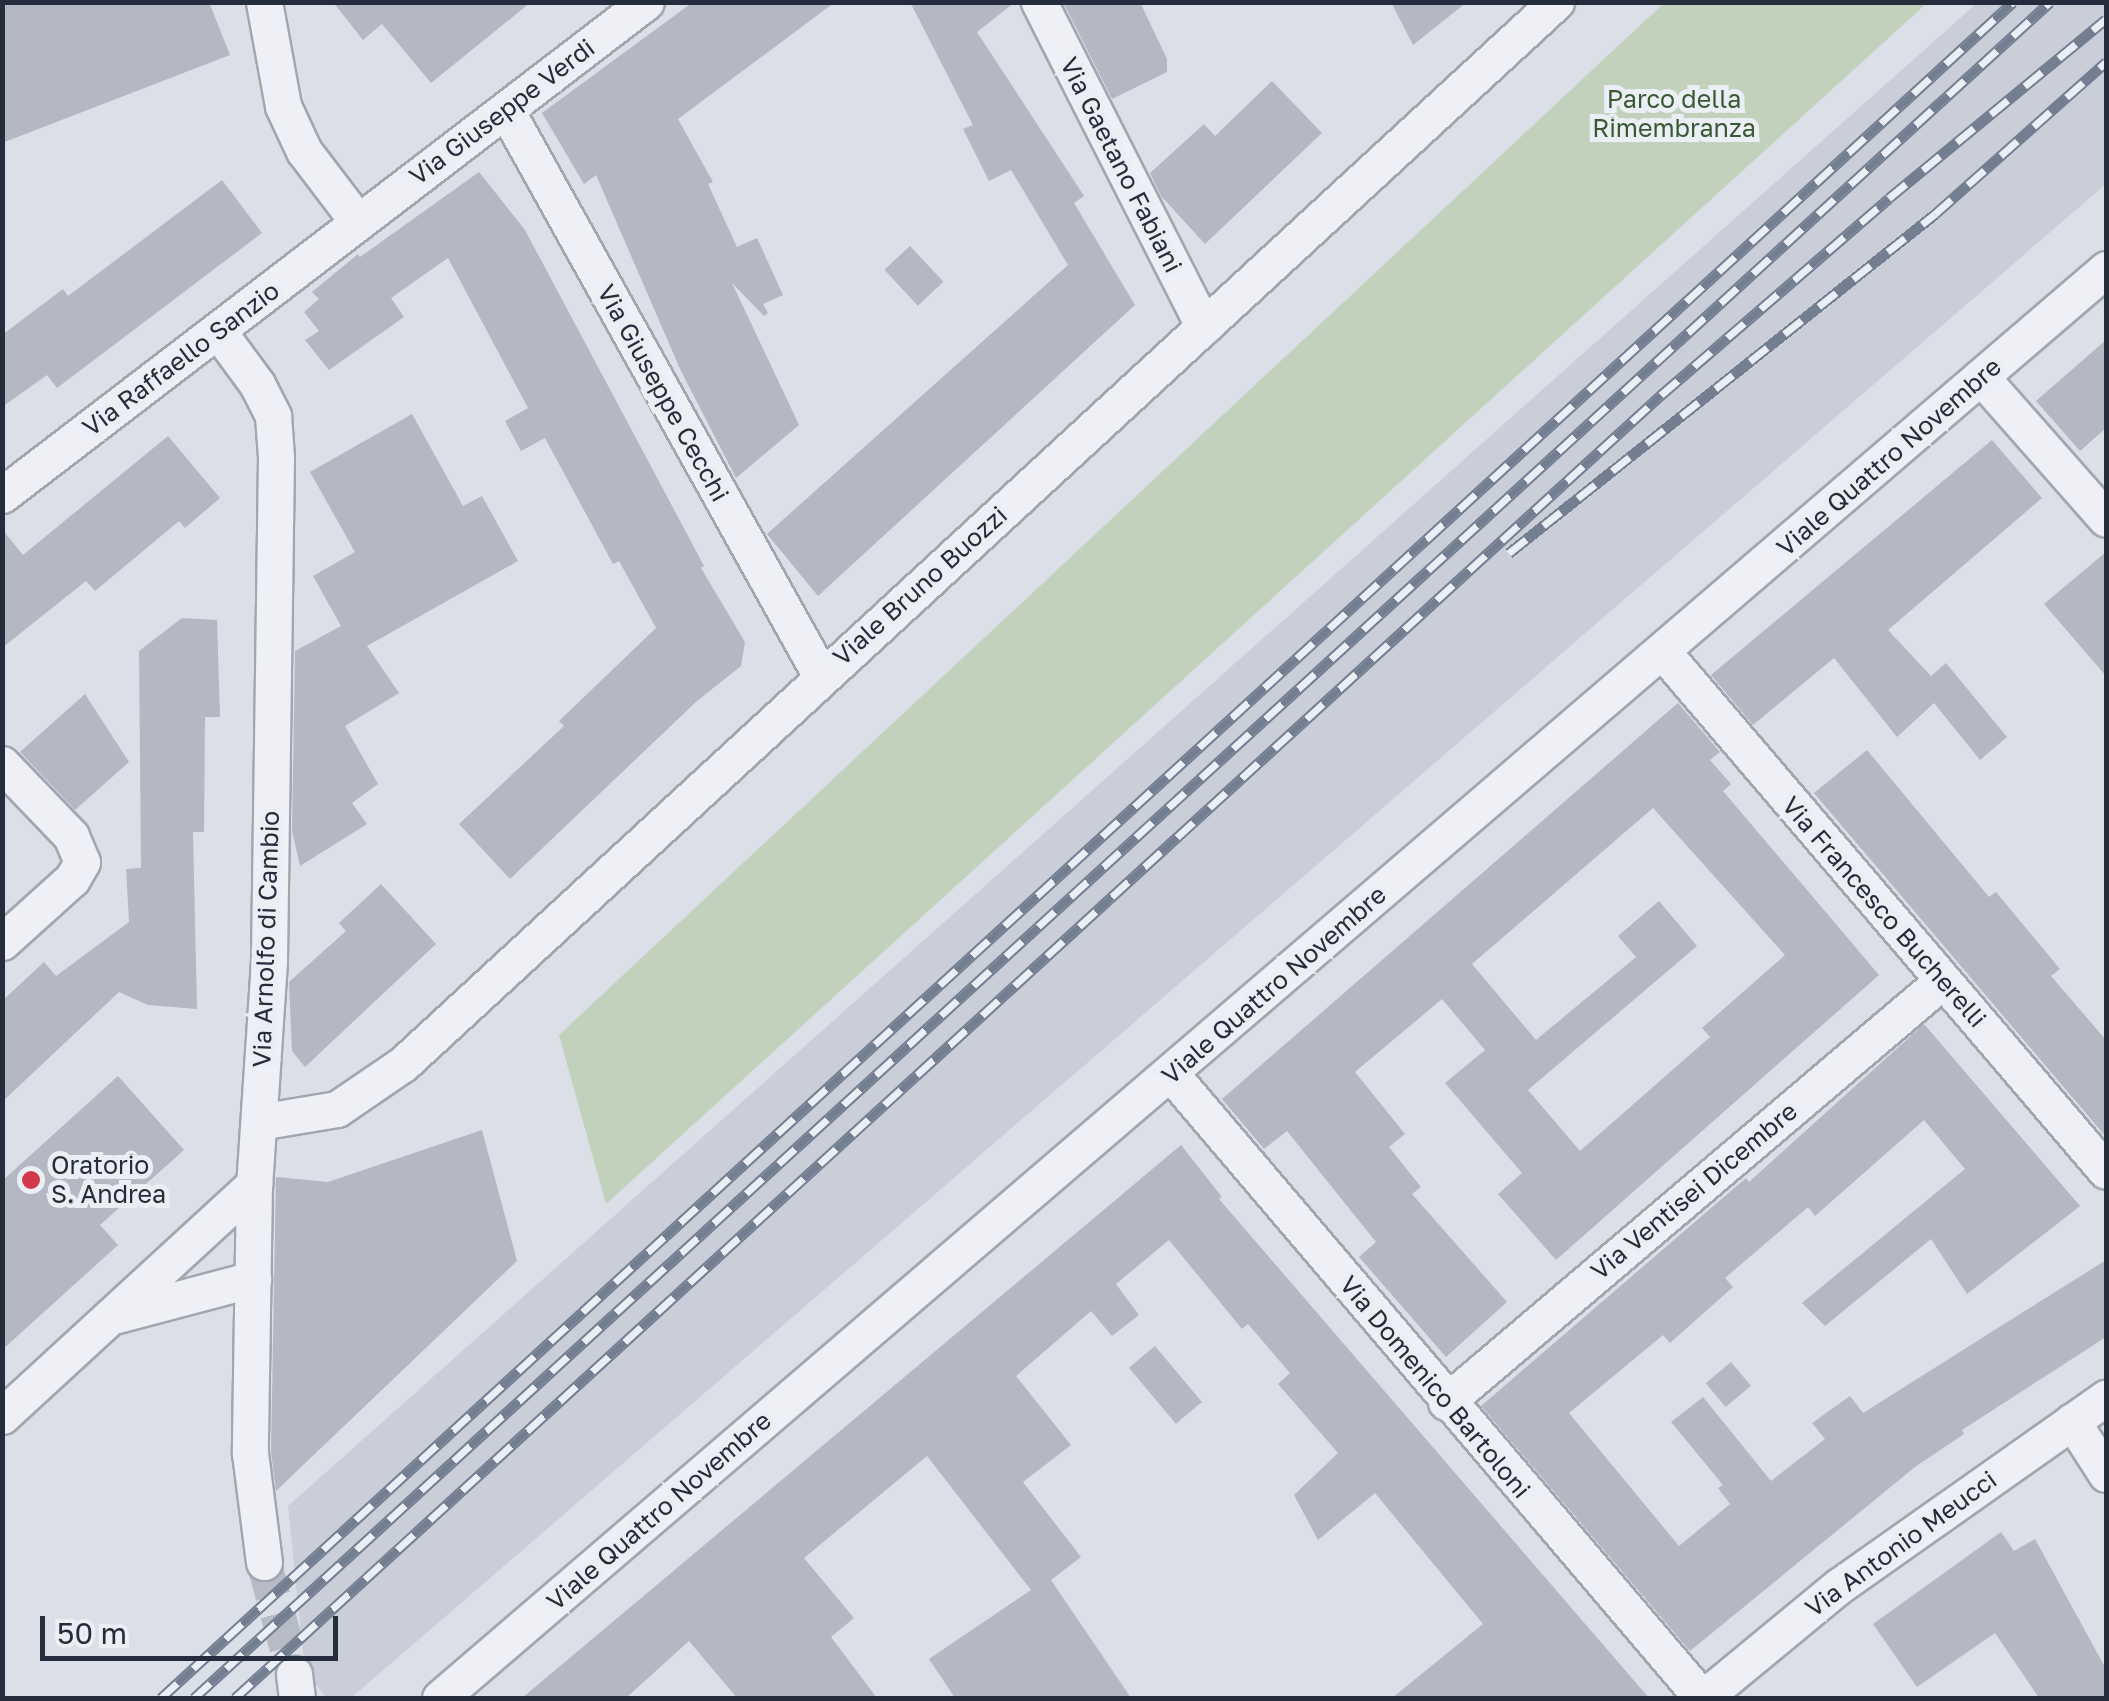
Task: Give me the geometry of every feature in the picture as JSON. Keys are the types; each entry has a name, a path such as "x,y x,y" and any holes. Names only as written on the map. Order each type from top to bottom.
{"street":[{"path":"264,2 282,106 304,151 358,222"},
{"name":"Via Giuseppe Verdi","path":"358,222 646,2"},
{"name":"Via Gaetano Fabiani","path":"1039,2 1204,327"},
{"name":"Viale Bruno Buozzi","path":"259,1122 337,1109 403,1064 1204,327 1541,8"},
{"name":"Via Giuseppe Cecchi","path":"506,110 821,676"},
{"name":"Via Raffaello Sanzio","path":"2,495 358,222"},
{"name":"Viale Quattro Novembre","path":"440,1698 2106,269"},
{"name":"Via Arnolfo di Cambio","path":"218,331 256,384 273,416 276,457 269,961 254,1184 250,1453 264,1562"},
{"path":"1981,377 2106,519"},
{"name":"Via Francesco Bucherelli","path":"1663,652 2106,1170"},
{"path":"2,764 71,836 82,862 72,879 2,942"},
{"name":"Via Ventisei Dicembre","path":"1446,1402 1942,981"},
{"name":"Via Domenico Bartoloni","path":"1170,1074 1702,1698"},
{"path":"2,1416 254,1184"},
{"path":"111,1316 252,1279"},
{"name":"Via Antonio Meucci","path":"1702,1698 1839,1586 2106,1398"},
{"path":"2072,1421 2106,1474"}],"shaded area":[{"path":"1977,3 2106,3 2106,184 351,1698 327,1698 305,1671 288,1506"}],"green space":[{"name":"Parco della Rimembranza","path":"1664,3 1927,3 606,1204 559,1035"}],"building":[{"path":"2,2 209,2 230,55 2,143"},
{"path":"333,2 531,2 431,83 382,24 363,40"},
{"path":"693,2 835,2 678,119 713,182 708,184 737,247 757,238 783,295 763,304 768,313 764,316 732,283 799,425 736,478 681,371 596,175 584,184 542,113"},
{"path":"910,2 1015,2 977,32 1084,196 1074,203 1135,305 818,596 767,534 1068,265 1011,170 989,181 963,129 973,125"},
{"path":"1063,2 1140,2 1167,59 1167,72 1112,99"},
{"path":"1391,2 1467,2 1413,45"},
{"path":"1272,81 1322,133 1205,244 1161,196 1150,173 1204,124 1215,136"},
{"path":"479,172 525,230 704,566 701,568 745,642 741,666 697,701 510,879 459,824 564,726 559,721 656,628 619,561 613,564 545,438 521,451 505,421 528,408 448,258 391,298 404,317 329,370 305,340 319,331 304,312 319,299 312,292 358,254 360,257"},
{"path":"222,180 262,233 57,388 47,375 2,407 2,335 63,289 68,296"},
{"path":"910,246 943,282 918,306 884,270"},
{"path":"2106,340 2106,428 2080,451 2036,401"},
{"path":"412,414 463,506 482,496 518,561 367,646 399,693 345,726 378,784 352,803 367,824 300,866 292,831 295,651 341,626 313,576 355,552 310,472"},
{"path":"168,436 220,498 185,528 179,521 95,591 86,581 2,648 2,529 23,555"},
{"path":"1992,440 2042,498 1888,630 1931,676 1946,663 2007,737 1980,760 1934,703 1897,737 1834,658 1753,725 1711,675"},
{"path":"2106,552 2106,676 2044,604"},
{"path":"182,618 217,620 220,717 205,717 204,832 193,832 197,1009 148,1005 119,992 2,1102 2,1001 44,962 56,976 129,922 126,869 141,868 139,651"},
{"path":"85,694 129,762 75,810 20,752"},
{"path":"1678,703 1720,752 1710,760 1731,784 1723,791 1879,975 1556,1260 1498,1194 1522,1173 1445,1083 1485,1050 1442,999 1355,1072 1405,1134 1389,1147 1421,1187 1412,1194 1507,1302 1446,1357 1359,1257 1376,1242 1287,1131 1264,1149 1222,1099","holes":["1653,808 1785,955 1702,1028 1710,1037 1580,1151 1528,1090 1697,946 1659,901 1618,936 1636,957 1536,1040 1472,964"]},
{"path":"1867,750 1989,897 1996,892 2060,969 2051,976 2106,1040 2106,1137 1814,793"},
{"path":"381,884 436,944 305,1067 292,1051 289,982 346,931 339,923"},
{"path":"1924,1024 2080,1206 1967,1294 1931,1239 1825,1326 1802,1303 1965,1169 1924,1120 1815,1216 1808,1207 1725,1278 1733,1287 1670,1343 1663,1335 1569,1413 1679,1546 1730,1504 1718,1488 1723,1485 1671,1422 1703,1397 1771,1481 1825,1439 1812,1423 1850,1396 1863,1413 2106,1260 2106,1337 1962,1430 1964,1434 1915,1467 1690,1651 1481,1406 1746,1178 1749,1182"},
{"path":"118,1076 184,1150 100,1225 118,1245 2,1350 2,1181"},
{"path":"482,1130 517,1261 276,1491 271,1452 276,1177 328,1182"},
{"path":"1181,1145 1222,1197 1219,1199 1649,1698 1392,1698 1483,1624 1375,1493 1318,1540 1294,1495 1338,1453 1278,1384 1290,1373 1248,1324 1242,1329 1169,1240 1116,1284 1139,1315 1112,1336 1091,1311 1016,1376 1071,1445 1023,1482 1081,1557 1051,1580 1131,1698 955,1698 929,1659 1031,1590 927,1456 804,1558 854,1618 831,1637 877,1698 737,1698 689,1641 626,1698 522,1698"},
{"path":"1155,1346 1202,1402 1176,1424 1129,1368"},
{"path":"1731,1362 1751,1386 1726,1407 1706,1383"},
{"path":"2001,1532 2014,1551 2035,1539 2106,1669 2106,1698 2039,1698 1995,1633 1917,1687 1873,1624"}],"tunnel":[{"path":"264,1562 294,1674"}],"railway":[{"path":"161,1698 2013,2"},
{"path":"194,1698 2050,2"},
{"path":"235,1698 1661,395 1889,198 2106,19"},
{"path":"1509,553 1935,214 2106,62"}],"place":[{"name":"Oratorio S. Andrea","path":"31,1180"}]}
